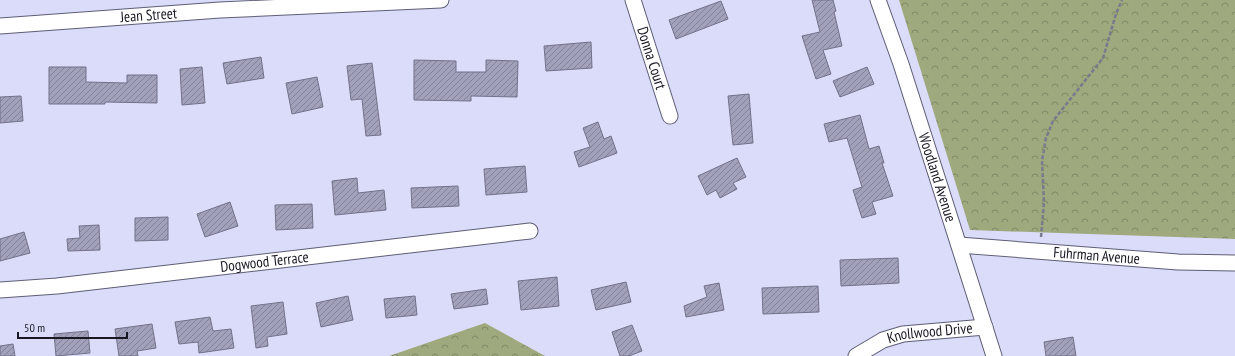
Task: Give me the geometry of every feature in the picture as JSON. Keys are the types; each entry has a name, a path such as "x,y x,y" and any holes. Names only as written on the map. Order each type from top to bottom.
{"street":[{"name":"Jean Street","path":"0,26 220,10 441,0"},
{"name":"Donna Court","path":"633,0 670,116"},
{"name":"Woodland Avenue","path":"878,0 903,72 994,356"},
{"name":"Dogwood Terrace","path":"0,290 57,286 530,231"},
{"name":"Fuhrman Avenue","path":"959,245 1178,262 1235,263"},
{"name":"Knollwood Drive","path":"856,356 884,340 903,334 985,327"}],"path":[{"path":"1040,251 1044,202 1042,161 1046,138 1053,121 1103,58 1116,14 1122,0"}],"green space":[{"path":"899,0 1235,0 1235,239 970,230"},
{"path":"485,323 545,356 389,356"}],"building":[{"path":"812,0 833,0 836,11 834,12 842,46 823,50 831,74 816,79 802,36 820,32"},
{"path":"721,1 728,19 676,39 669,20"},
{"path":"591,42 592,68 546,71 544,46"},
{"path":"261,57 264,78 227,84 223,63"},
{"path":"414,60 456,61 456,72 486,72 486,60 518,61 517,97 471,96 471,101 414,100"},
{"path":"372,63 381,135 366,136 362,99 351,100 347,66"},
{"path":"49,67 86,67 86,82 127,83 127,75 157,75 157,103 105,102 105,104 49,104"},
{"path":"202,67 205,103 182,105 180,69"},
{"path":"867,67 874,84 840,97 833,81"},
{"path":"317,77 323,107 292,114 286,83"},
{"path":"749,94 753,143 733,145 728,96"},
{"path":"21,96 23,121 0,123 0,97"},
{"path":"860,115 869,149 879,146 884,163 882,163 893,196 872,202 876,214 862,218 853,190 862,187 847,138 829,142 824,124"},
{"path":"598,122 604,139 611,136 617,153 579,167 574,152 590,147 583,128"},
{"path":"737,158 746,177 733,183 737,189 720,198 716,190 707,195 698,176"},
{"path":"525,166 527,192 486,195 484,169"},
{"path":"357,178 358,193 384,190 386,210 335,215 332,181"},
{"path":"458,186 459,206 412,208 411,188"},
{"path":"230,202 238,226 205,237 197,214"},
{"path":"312,204 313,228 276,230 275,205"},
{"path":"168,217 168,240 135,241 135,218"},
{"path":"99,225 100,250 68,251 67,239 80,238 79,226"},
{"path":"24,232 30,253 0,261 0,239"},
{"path":"898,258 899,283 841,286 840,260"},
{"path":"557,277 559,306 521,310 518,281"},
{"path":"626,282 631,302 596,310 591,290"},
{"path":"719,283 724,310 686,317 684,306 707,297 704,286"},
{"path":"818,286 819,312 763,314 762,288"},
{"path":"486,289 488,304 454,309 451,294"},
{"path":"348,296 353,320 321,327 316,303"},
{"path":"415,296 417,315 386,318 384,299"},
{"path":"283,302 287,334 267,337 268,346 256,348 251,306"},
{"path":"210,317 213,331 231,329 234,348 199,353 198,342 179,344 175,322"},
{"path":"152,324 156,348 137,351 138,356 119,356 115,329"},
{"path":"632,325 642,351 629,356 620,356 612,332"},
{"path":"88,331 90,353 56,356 54,334"},
{"path":"1073,337 1076,356 1046,356 1044,342"},
{"path":"13,344 15,356 0,356 0,346"}]}
